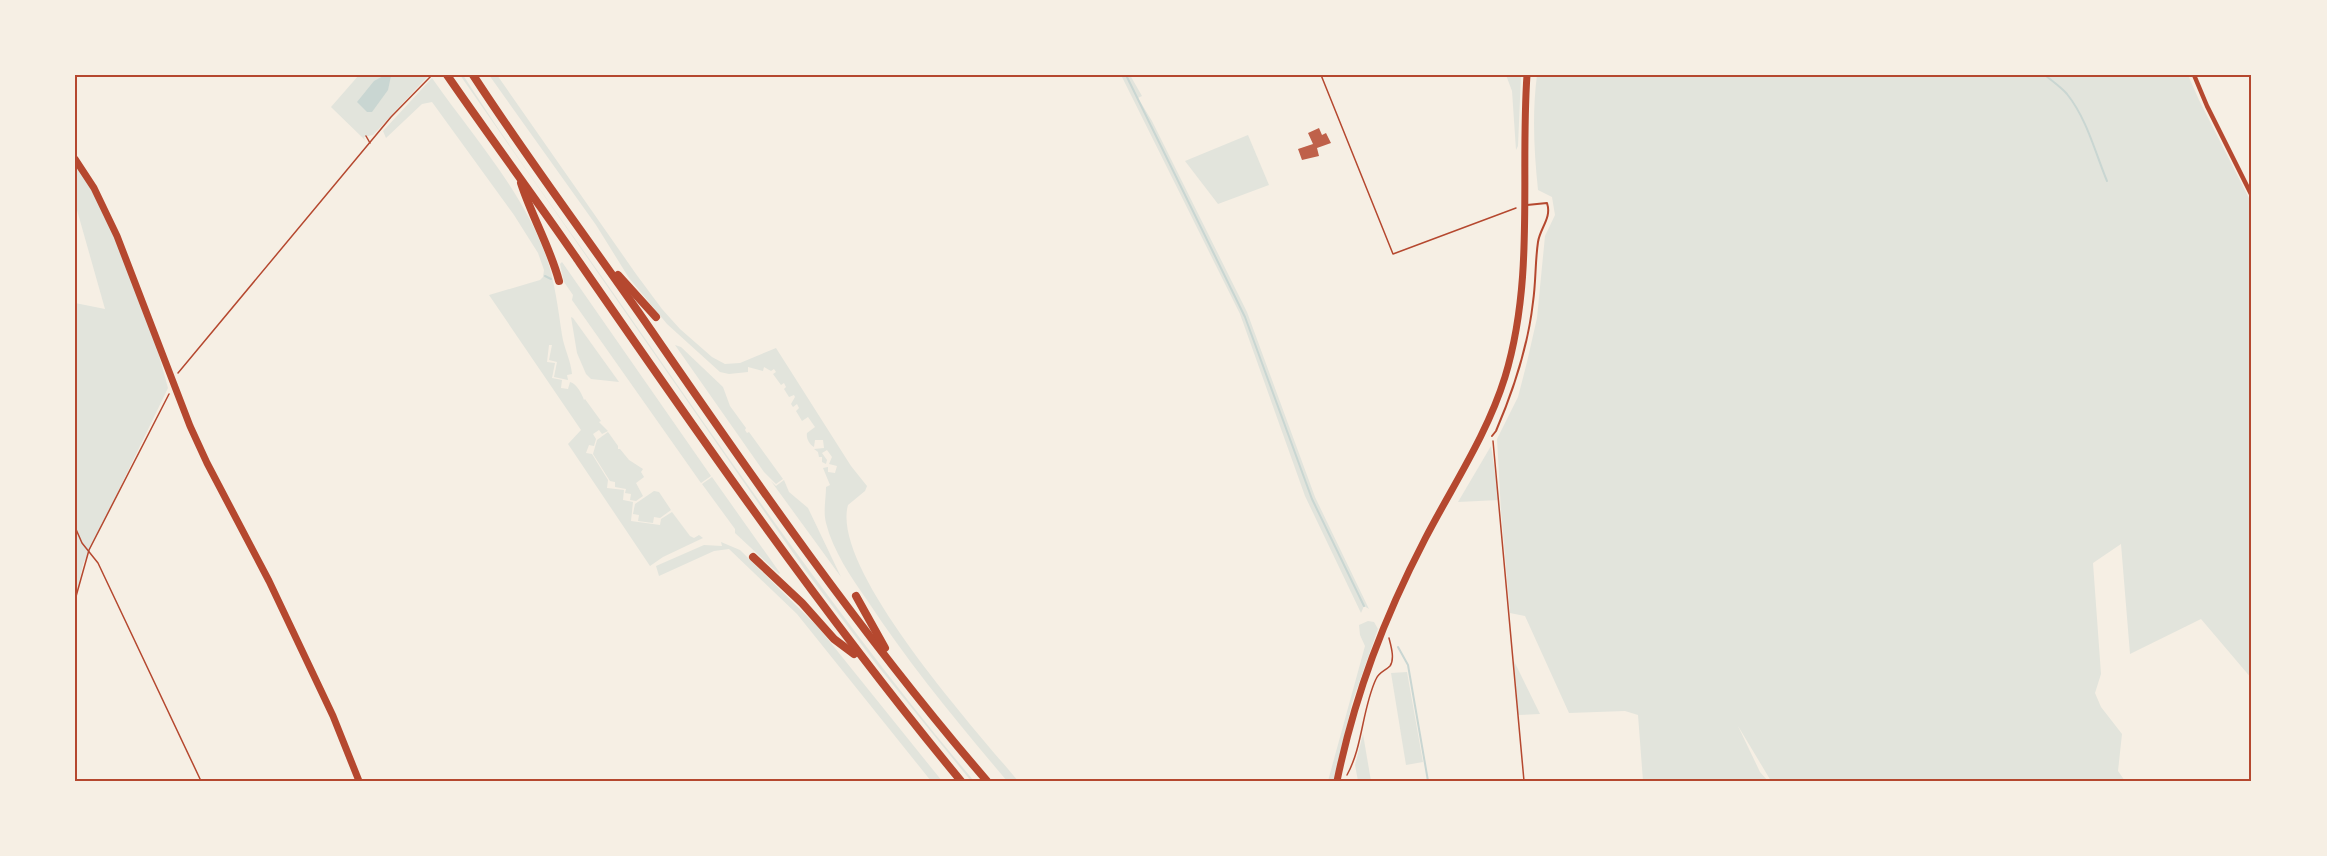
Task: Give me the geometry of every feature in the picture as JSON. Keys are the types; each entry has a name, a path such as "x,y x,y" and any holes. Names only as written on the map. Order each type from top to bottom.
{"highway":[{"path":"473,75 755,480 900,675 987,781"},
{"path":"448,78 517,172 740,492 864,661 961,781"},
{"path":"517,172 559,281"},
{"path":"601,258 656,317"},
{"path":"753,557 802,603 834,639 864,661"},
{"path":"856,596 900,675"}],"main road":[{"path":"1337,781 1355,704 1384,622 1426,537 1480,439 1504,377 1520,310 1524,274 1524,115 1527,75"},
{"path":"75,159 94,188 117,236 173,385 207,463 274,591 333,716 359,781"}],"street":[{"path":"2194,75 2206,106 2252,196"}],"lane":[{"path":"1492,436 1513,390 1522,360 1533,303 1538,239 1549,214 1547,203 1525,206"}],"path":[{"path":"75,600 89,550 178,373 391,117 432,75"},
{"path":"1322,75 1393,254 1525,206"},
{"path":"366,136 370,143"},
{"path":"1492,436 1503,534 1524,781"},
{"path":"75,527 82,543 98,563 201,781"},
{"path":"1345,781 1353,765 1374,686 1380,673 1390,666 1392,660 1388,635"}],"shaded area":[{"path":"359,75 429,75 373,135 364,137 365,140 331,107"},
{"path":"385,75 391,76 388,90 372,112 367,112 357,102 374,81"},
{"path":"460,75 463,75 529,174"},
{"path":"489,75 497,75 636,274 680,329 712,357 725,364 740,363 776,348 851,466 867,486 865,491 848,505 848,533 861,568 883,607 911,648 1018,781 1007,781 952,715 900,647 843,563 833,544 825,514 826,487 830,485 823,468 828,467 828,472 835,473 837,466 829,464 832,457 827,450 822,453 827,460 826,464 822,462 822,457 819,457 818,452 814,449 824,448 823,440 815,440 814,447 809,443 807,433 815,427 808,417 802,421 796,411 799,408 797,404 793,407 791,404 794,395 789,397 784,389 786,387 784,383 781,385 773,374 776,372 774,369 771,371 764,367 763,371 748,367 748,372 729,374 720,372 667,324 629,278 596,225"},
{"path":"1121,75 1130,75 1142,96 1138,98 1152,121 1247,312 1315,497 1369,609 1364,606 1361,613 1305,496 1240,314"},
{"path":"1506,75 1521,75 1516,150 1512,91"},
{"path":"1537,75 2188,75 2252,204 2252,679 2201,619 2130,654 2121,544 2093,563 2101,674 2095,693 2101,707 2122,734 2118,771 2125,781 1771,781 1738,726 1760,772 1768,781 1643,781 1638,715 1625,711 1569,713 1525,616 1510,613 1497,439 1518,397 1537,318 1545,236 1555,215 1552,197 1538,190 1534,132"},
{"path":"432,78 496,164 537,234 552,277 563,340 572,374 567,375 568,380 554,377 557,362 549,360 552,345 549,345 547,362 555,363 552,378 562,380 561,388 568,389 570,382 575,385 601,421 599,422 608,431 602,434 599,430 593,434 596,439 594,446 589,445 586,453 592,454 608,480 607,488 624,490 623,500 633,502 631,521 660,525 661,519 672,512 690,536 694,538 699,535 703,538 663,557 650,566 568,444 581,430 489,295 540,280 544,270 538,253 514,215 432,102 422,104 386,138 383,131"},
{"path":"1248,135 1269,185 1218,204 1185,161"},
{"path":"75,159 94,188 149,320 168,388 83,564 75,601 75,303 105,309 75,203"},
{"path":"529,174 804,563 887,673 974,781 971,781 877,665 805,570"},
{"path":"562,262 711,476 701,483 572,300 573,295 564,282 560,264"},
{"path":"571,317 619,382 591,379 586,374 577,353"},
{"path":"675,345 681,347 723,387 730,406 746,428 745,430 749,432 783,479 776,484 764,472"},
{"path":"608,432 618,449 643,469 641,472 644,477 636,483 643,496 636,501 630,500 631,494 625,493 626,489 615,487 615,482 610,481 593,454 597,440"},
{"path":"1491,446 1499,500 1458,502"},
{"path":"712,477 779,574 735,533 735,529 702,484"},
{"path":"784,480 789,492 808,508 841,577 771,481 776,486"},
{"path":"654,491 659,492 671,510 660,518 654,517 653,523 638,521 639,515 633,514 635,504"},
{"path":"721,542 740,550 818,627 942,781 931,781 797,614 729,549 714,551 659,576 656,566 704,545 722,546"},
{"path":"1368,621 1374,622 1378,629 1352,703 1334,781 1328,781 1365,646 1359,625"},
{"path":"1514,661 1540,714 1518,715"},
{"path":"1407,672 1423,762 1406,765 1391,673"},
{"path":"1363,734 1371,781 1358,781 1355,765"}],"building":[{"path":"1319,128 1322,135 1326,133 1331,143 1317,148 1319,156 1302,160 1298,149 1313,144 1308,133"}],"waterway":[{"path":"1126,75 1245,317 1312,499 1364,606"},
{"path":"2045,75 2065,91 2074,104 2085,125 2107,181"},
{"path":"545,276 551,279"},
{"path":"1398,647 1408,665 1428,781"}]}
